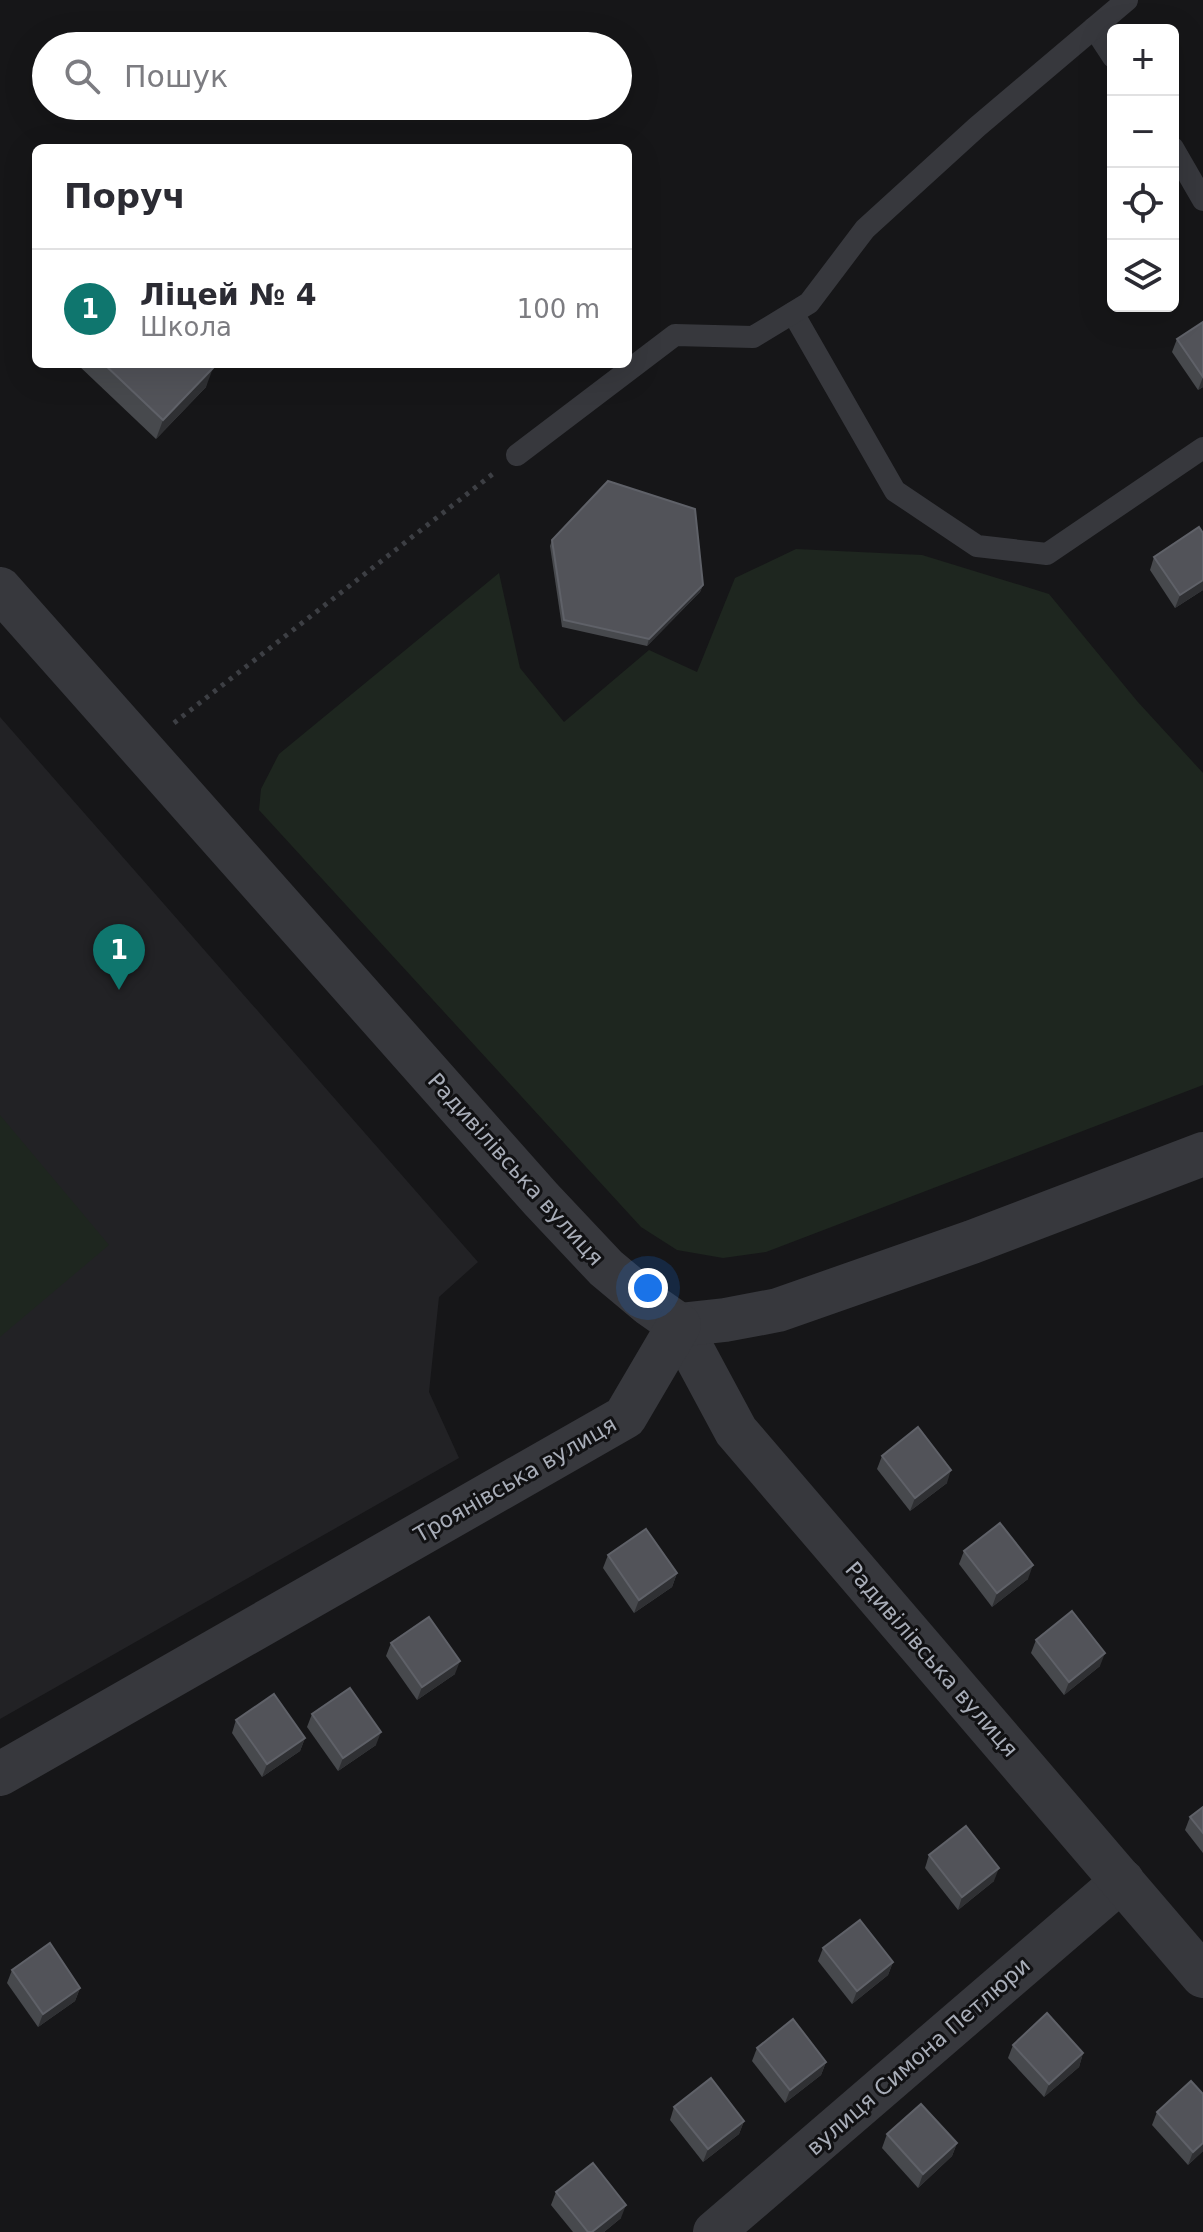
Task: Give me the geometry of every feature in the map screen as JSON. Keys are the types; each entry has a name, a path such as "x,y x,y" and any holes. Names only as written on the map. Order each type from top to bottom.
{"street":[{"name":"Радивілівська вулиця","path":"0,589 541,1199 606,1268 679,1325 736,1431 1203,1976"},
{"path":"679,1325 778,1310 972,1242 1203,1154"},
{"name":"Троянівська вулиця","path":"0,1774 625,1417 679,1325"},
{"name":"вулиця Симона Петлюри","path":"714,2232 1123,1880"}],"lane":[{"path":"632,368 675,335 753,337 809,303 865,229 977,127 1127,0"},
{"path":"1094,28 1107,48"},
{"path":"1179,158 1203,200"},
{"path":"793,313 895,491 977,546 1047,554 1203,448"},
{"path":"517,455 632,368"}],"path":[{"path":"142,747 517,455"}],"shaded area":[{"path":"796,549 922,555 1049,594 1137,701 1203,773 1203,1085 766,1252 723,1258 677,1250 641,1227 259,810 261,789 279,754 499,573 520,668 564,722 649,650 697,672 735,578"},
{"path":"0,717 478,1262 439,1297 429,1392 459,1458 0,1719"},
{"path":"0,1115 109,1245 0,1337"}],"building":[{"path":"1203,322 1203,377 1177,339"},
{"path":"108,368 213,368 163,420"},
{"path":"608,481 695,509 703,585 649,639 564,620 552,540"},
{"path":"1199,527 1203,533 1203,580 1180,595 1154,557"},
{"path":"918,1427 951,1470 915,1498 882,1456"},
{"path":"1000,1523 1033,1565 997,1593 964,1551"},
{"path":"646,1529 677,1573 639,1600 608,1555"},
{"path":"1072,1611 1105,1653 1069,1682 1036,1640"},
{"path":"429,1617 460,1661 422,1687 391,1643"},
{"path":"350,1688 381,1732 343,1758 312,1714"},
{"path":"274,1694 305,1738 267,1764 236,1720"},
{"path":"1203,1807 1203,1833 1190,1817"},
{"path":"966,1826 999,1868 962,1897 929,1855"},
{"path":"860,1920 893,1962 857,1991 823,1948"},
{"path":"50,1943 80,1988 43,2014 12,1970"},
{"path":"1047,2013 1083,2053 1049,2084 1013,2045"},
{"path":"793,2019 826,2062 790,2090 757,2048"},
{"path":"711,2078 744,2121 708,2149 674,2107"},
{"path":"1191,2081 1203,2094 1203,2143 1193,2152 1157,2112"},
{"path":"921,2104 957,2143 923,2174 887,2134"},
{"path":"593,2163 626,2205 588,2232 556,2192"}],"place":[{"name":"Ліцей № 4","path":"119,990"}]}
